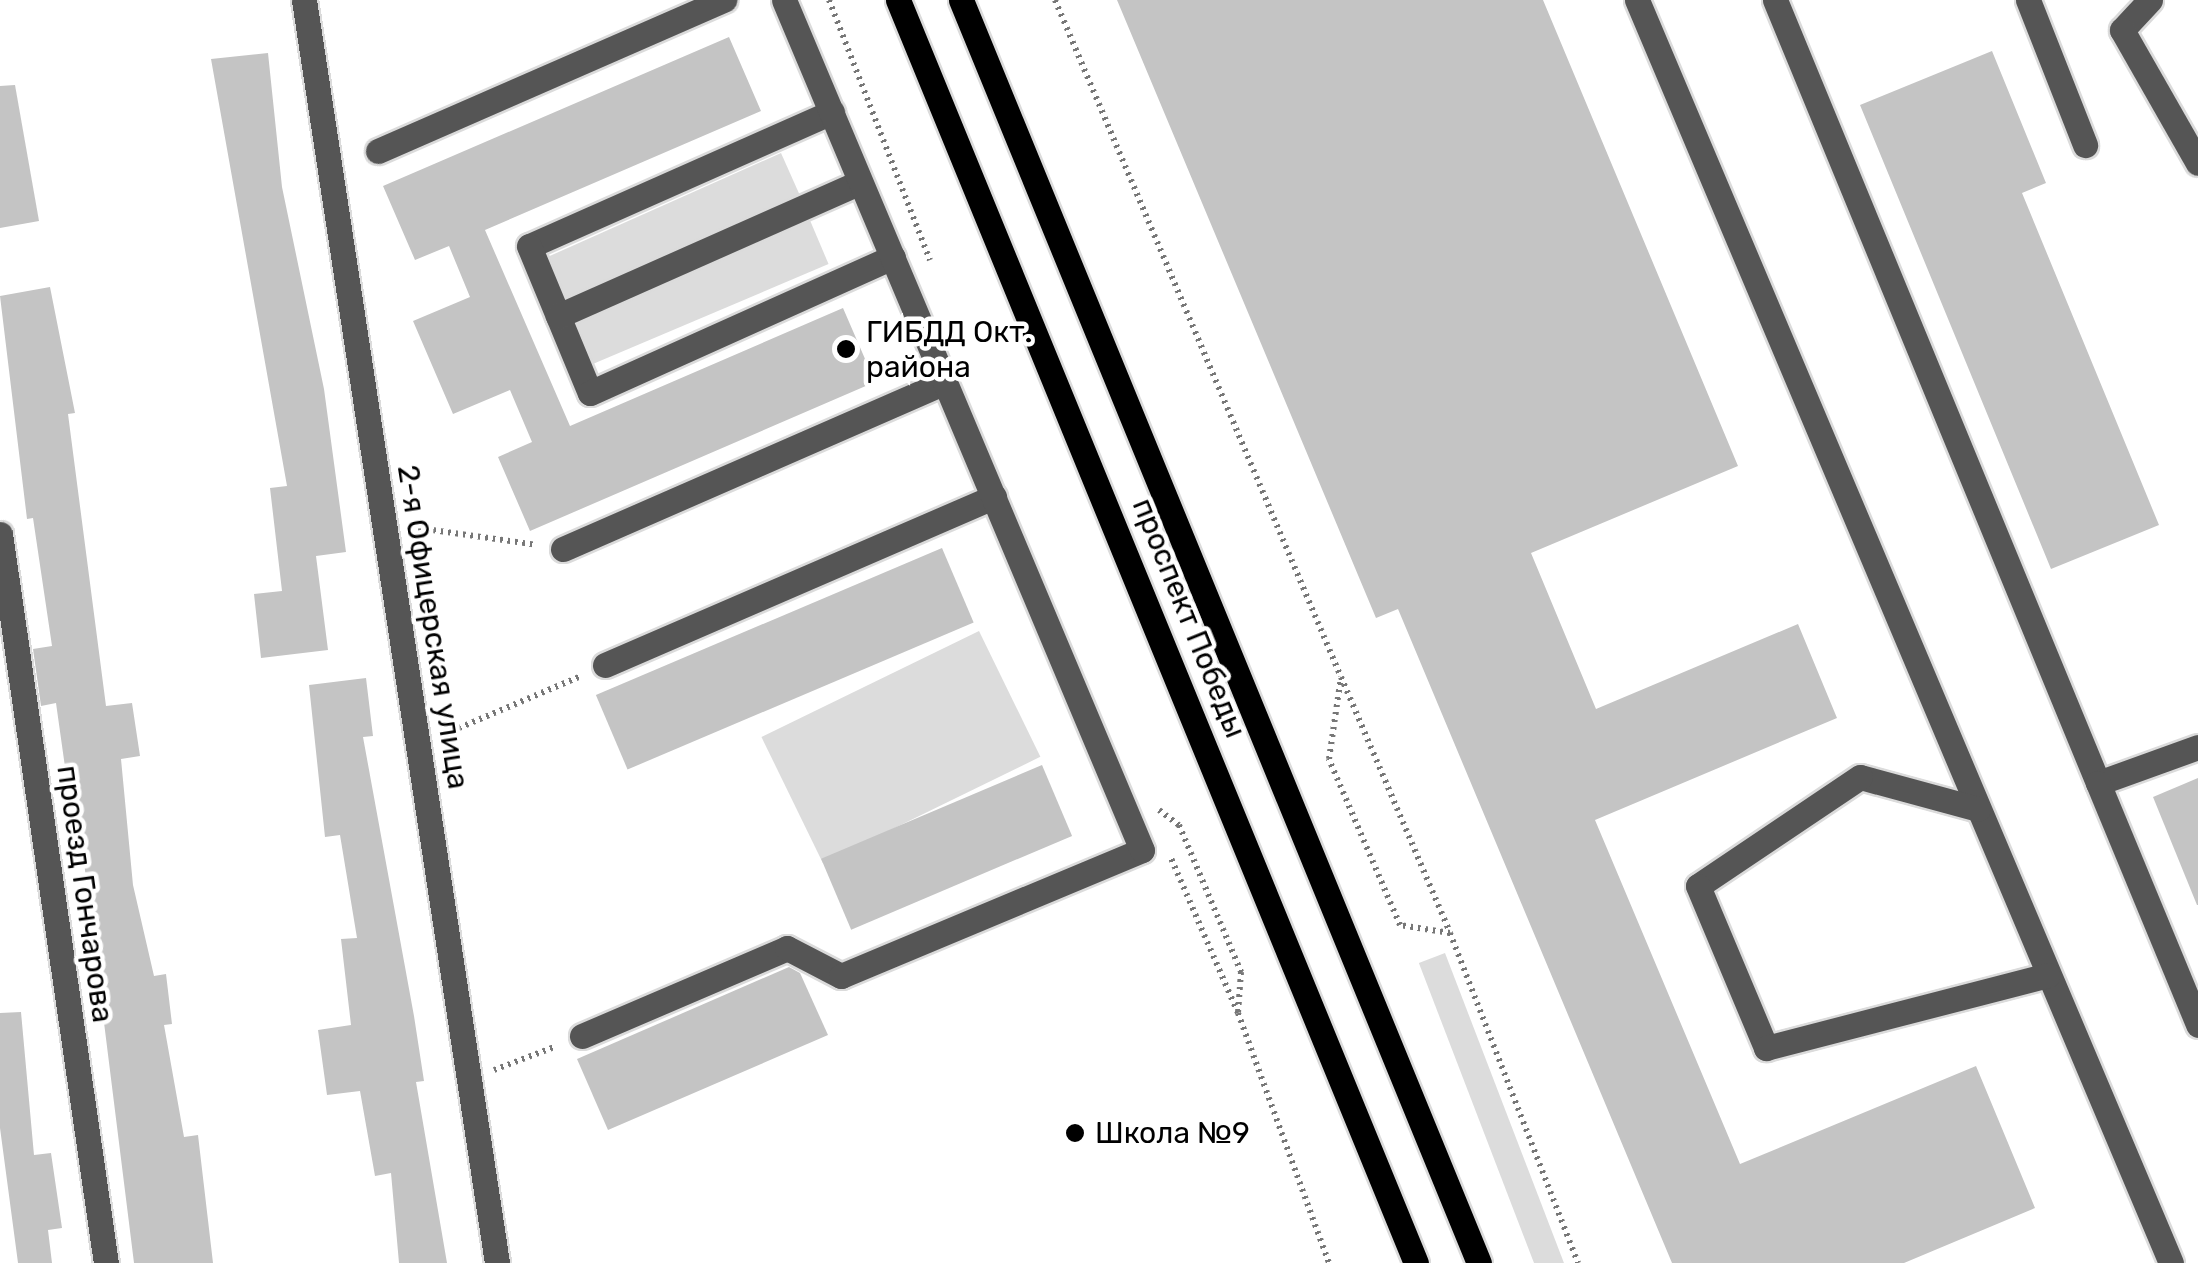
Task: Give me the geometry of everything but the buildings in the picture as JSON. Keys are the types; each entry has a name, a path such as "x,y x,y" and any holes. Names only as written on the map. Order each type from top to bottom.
{"main road":[{"name":"проспект Победы","path":"898,0 1416,1263"},
{"name":"проспект Победы","path":"962,0 1479,1263"}],"street":[{"name":"2-я Офицерская улица","path":"304,0 497,1263"},
{"path":"378,151 724,0"},
{"path":"582,1036 786,948 841,976 1142,850 784,0"},
{"path":"1637,0 2171,1263"},
{"path":"1775,0 2198,1025"},
{"path":"2028,0 2085,145"},
{"path":"2150,0 2122,30 2198,163"},
{"path":"832,112 529,246 590,393 892,257"},
{"path":"558,316 860,182"},
{"path":"563,549 945,382"},
{"path":"605,665 994,497"},
{"name":"проезд Гончарова","path":"0,534 106,1263"},
{"path":"2098,783 2198,747"},
{"path":"1978,809 1860,778 1698,886 1766,1048 2048,975"}],"path":[{"path":"1055,0 1450,933 1578,1263"},
{"path":"384,523 563,549"},
{"path":"418,745 605,665"},
{"path":"1341,677 1329,758 1400,925 1450,933"},
{"path":"1179,825 1242,972"},
{"path":"1238,1013 1329,1263"},
{"path":"469,1080 582,1036"}],"shaded area":[{"path":"781,153 801,198 566,302 546,258"},
{"path":"809,218 829,264 591,365 572,319"},
{"path":"979,631 1040,757 823,863 761,737"},
{"path":"1445,953 1564,1263 1534,1263 1419,963"}],"place":[{"name":"ГИБДД Окт. района","path":"846,349"},
{"name":"Школа №9","path":"1075,1133"}]}
